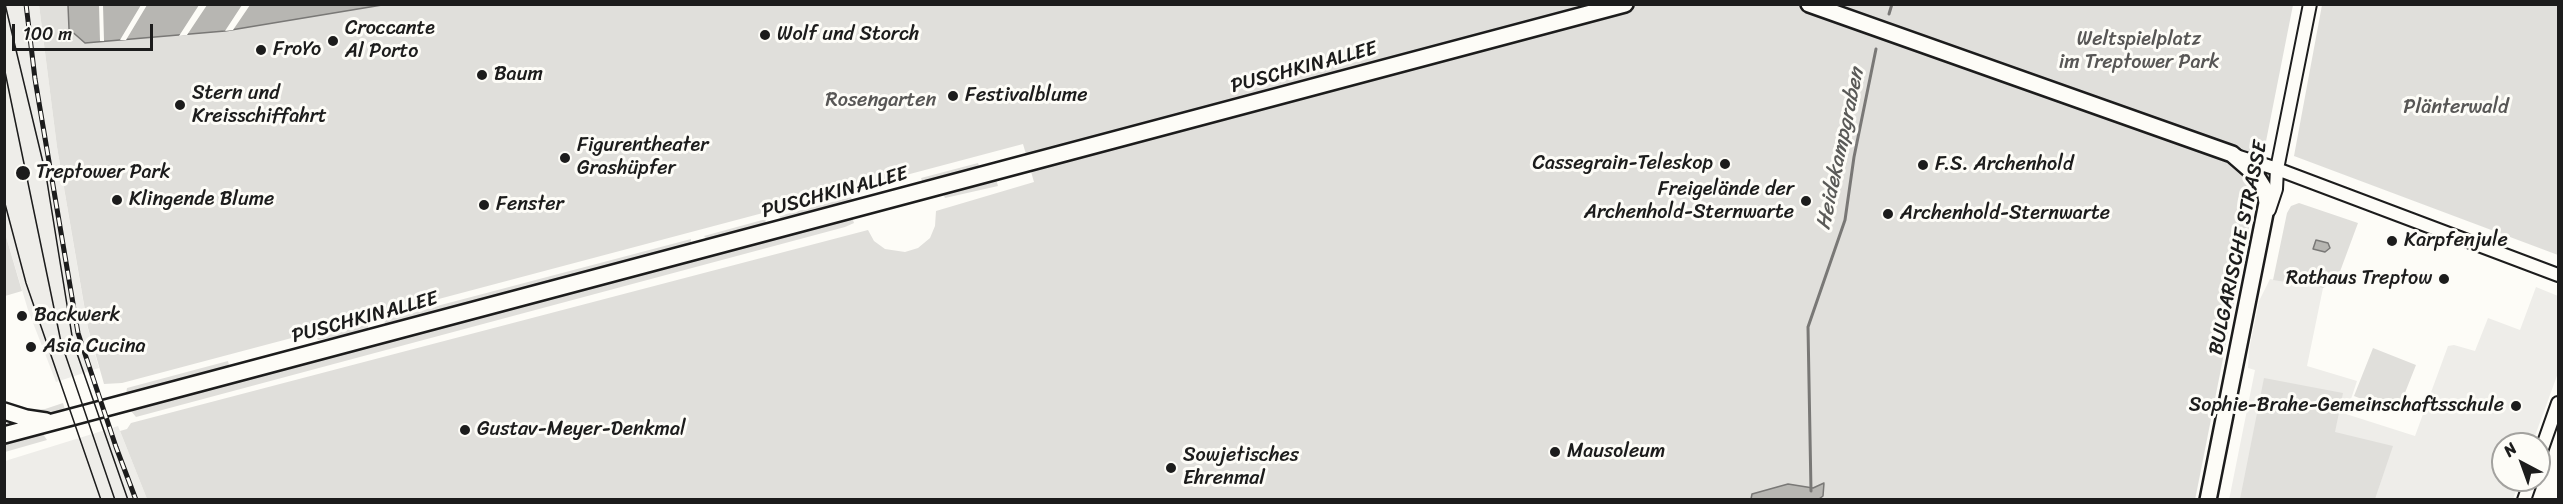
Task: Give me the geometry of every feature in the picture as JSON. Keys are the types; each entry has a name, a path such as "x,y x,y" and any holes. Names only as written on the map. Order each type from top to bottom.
{"main road":[{"name":"PUSCHKINALLEE","path":"4,435 1625,4"},
{"path":"1809,4 2232,154 2250,168 2260,180 2266,198 2264,222"},
{"name":"BULGARISCHE STRASSE","path":"2208,500 2264,222"},
{"name":"PUSCHKINALLEE","path":"4,411 26,418 55,422"}],"street":[{"name":"BULGARISCHE STRASSE","path":"2264,222 2276,189 2277,169 2310,4"},
{"path":"2232,154 2559,275"},
{"path":"2548,432 2559,403"}],"shaded area":[{"path":"4,5 39,5 57,147 88,329 99,368 56,382 28,310 5,233"},
{"path":"68,5 382,5 225,31 85,43 69,29"},
{"path":"2316,240 2328,243 2330,248 2325,252 2313,249"},
{"path":"2270,279 2323,288 2307,366 2357,381 2346,414 2415,436 2448,346 2454,345 2475,351 2488,318 2520,330 2536,287 2558,296 2558,373 2536,432 2491,432 2491,492 2516,492 2513,499 2229,500 2255,370 2248,368 2249,350 2259,301"},
{"path":"118,426 147,499 5,500 5,461"},
{"path":"1824,483 1823,496 1819,499 1751,499 1752,494 1788,484 1813,488"}],"green space":[{"name":"Treptower Park","path":"382,4 2293,5 2195,500 147,499 120,431 127,429 131,423 868,230 874,241 885,249 905,252 918,248 930,238 935,226 936,211 1034,182 1023,144 122,383 104,384 88,328 57,147 39,5 68,5 69,29 100,41 225,31"},
{"name":"Plänterwald","path":"2322,5 2558,5 2558,255 2294,156"},
{"path":"978,163 980,169 923,184 921,178"},
{"path":"996,179 998,186 945,198 943,193"},
{"path":"851,197 853,203 783,221 779,216"},
{"path":"2299,203 2358,223 2335,285 2330,283 2323,288 2273,280 2287,213 2291,206"},
{"path":"852,217 854,223 845,227 136,417 131,411"},
{"path":"766,219 765,226 708,241 704,236"},
{"path":"5,233 22,291 4,296"},
{"path":"691,239 691,246 386,327 384,320"},
{"path":"368,324 368,331 318,340 317,338"},
{"path":"2373,348 2416,365 2397,413 2354,396"},
{"path":"228,361 229,365 215,371 126,394 127,388"},
{"path":"2264,378 2343,393 2335,432 2393,446 2375,499 2240,499"},
{"path":"63,403 65,410 43,414 31,414 5,404 30,410 45,409"},
{"path":"43,434 47,440 5,452 5,444"}],"pier":[{"path":"99,5 103,5 104,41 100,41"},
{"path":"141,5 147,5 126,40 120,40"},
{"path":"199,5 207,5 187,35 179,36"},
{"path":"242,5 250,5 233,30 225,31"}],"waterway":[{"name":"Heidekampgraben","path":"1889,14 1892,4"},
{"name":"Heidekampgraben","path":"1811,491 1808,327 1845,220 1854,157 1876,49"}],"tram line":[{"path":"5,4 46,175 73,342 128,500"},
{"path":"4,67 61,342 115,500"},
{"path":"4,200 26,283 101,500"}],"railway":[{"path":"26,4 35,79 78,333 136,500"}],"place":[{"name":"Wolf und Storch","path":"765,35"},
{"name":"Croccante Al Porto","path":"333,41"},
{"name":"FroYo","path":"261,50"},
{"name":"Baum","path":"482,75"},
{"name":"Festivalblume","path":"953,96"},
{"name":"Stern und Kreisschiffahrt","path":"180,105"},
{"name":"Figurentheater Grashüpfer","path":"565,158"},
{"name":"Cassegrain-Teleskop","path":"1725,164"},
{"name":"F.S. Archenhold","path":"1923,165"},
{"name":"Treptower Park","path":"23,173"},
{"name":"Klingende Blume","path":"117,200"},
{"name":"Freigelände der Archenhold-Sternwarte","path":"1806,201"},
{"name":"Fenster","path":"484,205"},
{"name":"Archenhold-Sternwarte","path":"1888,214"},
{"name":"Karpfenjule","path":"2392,241"},
{"name":"Rathaus Treptow","path":"2444,279"},
{"name":"Backwerk","path":"22,316"},
{"name":"Asia Cucina","path":"31,347"},
{"name":"Sophie-Brahe-Gemeinschaftsschule","path":"2516,406"},
{"name":"Gustav-Meyer-Denkmal","path":"465,430"},
{"name":"Mausoleum","path":"1555,452"},
{"name":"Sowjetisches Ehrenmal","path":"1171,468"}],"park label":[{"name":"Weltspielplatz im Treptower Park","path":"2139,52"},
{"name":"Rosengarten","path":"881,101"}]}
